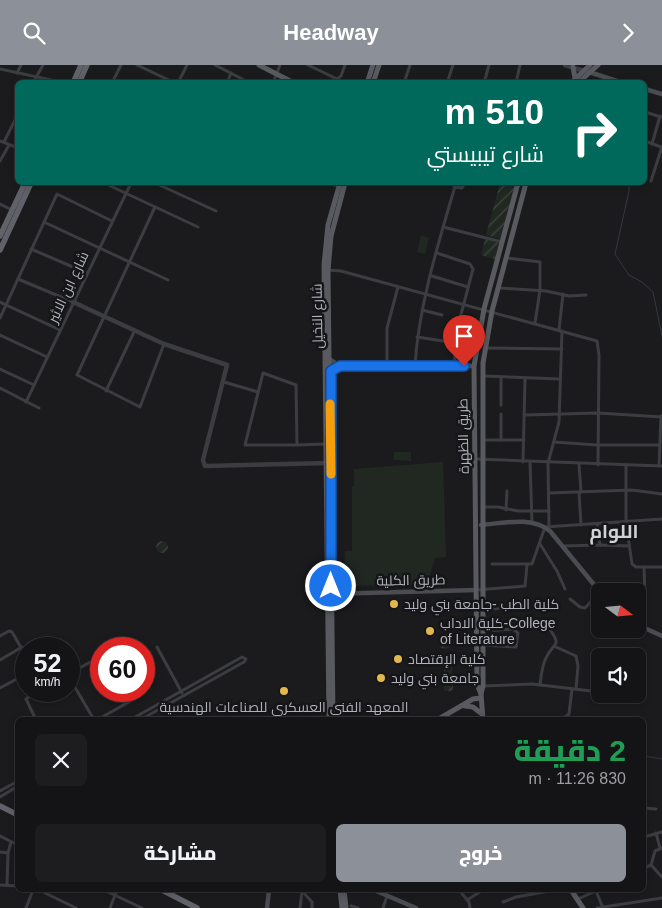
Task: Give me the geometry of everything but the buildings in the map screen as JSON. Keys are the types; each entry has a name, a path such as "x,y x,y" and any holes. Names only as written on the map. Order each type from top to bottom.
{"highway":[{"path":"74,80 81,65"},
{"path":"80,80 87,65"},
{"path":"0,236 24,185"},
{"path":"0,250 30,185"},
{"path":"0,806 15,814"},
{"path":"166,892 197,908"}],"main road":[{"path":"259,65 288,80"},
{"path":"368,80 372,65"},
{"path":"374,80 379,65"},
{"path":"587,71 590,65"},
{"path":"576,80 598,65"},
{"path":"570,66 575,80"},
{"path":"587,71 614,80"},
{"path":"647,90 662,94"},
{"name":"شارع النخيل","path":"333,717 328,463 325,444 327,341 324,266 326,225 339,185"},
{"name":"شارع النخيل","path":"324,266 344,185"},
{"name":"طريق الظهرة","path":"482,717 474,459 474,366 484,309 517,185"},
{"name":"طريق الظهرة","path":"481,691 483,631 479,590 484,348 525,185"},
{"name":"شارع النخيل","path":"327,341 330,359 328,463 329,717"},
{"path":"330,359 340,366 474,366"},
{"path":"330,373 340,366"},
{"path":"481,525 532,522 547,527 593,583"},
{"path":"331,586 339,594 331,603"},
{"name":"طريق الكلية","path":"330,594 479,590"},
{"path":"646,629 662,636"},
{"path":"443,717 463,706 481,691"},
{"path":"470,701 481,691"},
{"path":"463,706 481,691"},
{"path":"463,706 482,717"},
{"path":"267,908 269,892"},
{"path":"343,892 349,907"},
{"path":"342,908 343,892"},
{"path":"379,892 416,908"},
{"path":"573,892 583,908"}],"street":[{"path":"17,73 21,65"},
{"path":"34,80 43,65"},
{"path":"113,80 120,65"},
{"path":"138,65 168,80"},
{"path":"180,80 187,65"},
{"path":"215,65 244,80"},
{"path":"274,80 280,65"},
{"path":"308,65 338,79 345,65"},
{"path":"405,80 410,65"},
{"path":"448,80 453,65"},
{"path":"485,80 489,65"},
{"path":"517,80 520,65"},
{"path":"570,66 587,71"},
{"path":"0,69 50,80"},
{"path":"228,80 231,73"},
{"path":"647,114 661,117 652,144"},
{"path":"15,119 2,141 15,147"},
{"path":"647,142 662,147 651,181"},
{"path":"0,161 9,145"},
{"path":"108,185 198,227"},
{"name":"شارع ابن الاثير","path":"26,402 130,185"},
{"path":"159,185 216,211"},
{"path":"415,365 417,337 422,310 455,185"},
{"path":"0,318 57,194 112,221"},
{"path":"0,204 12,211"},
{"path":"155,207 77,375 140,407 164,344"},
{"path":"44,223 168,280"},
{"path":"443,227 502,243"},
{"path":"31,249 87,273"},
{"path":"437,253 471,265 473,269 463,304 454,366"},
{"path":"506,258 540,261 540,291 535,323"},
{"path":"324,266 597,341 599,355 598,465"},
{"path":"432,276 468,287"},
{"path":"18,279 164,344 226,364 228,367 203,461 205,466 328,463"},
{"path":"387,367 387,328 398,287"},
{"path":"498,288 586,295"},
{"path":"492,564 527,565 533,562 547,527 549,511 548,463 560,413 562,294"},
{"path":"0,302 60,330"},
{"path":"422,310 442,315"},
{"path":"106,391 135,330"},
{"path":"0,335 47,357"},
{"path":"417,337 456,343"},
{"path":"484,348 562,349"},
{"path":"0,369 34,385"},
{"path":"297,445 296,385 263,373 245,445 297,445 325,444"},
{"path":"482,376 560,379"},
{"path":"501,377 501,405"},
{"path":"523,462 524,379"},
{"path":"224,383 258,392"},
{"path":"0,388 39,408"},
{"path":"474,459 579,465 660,466 661,416 598,413 525,415"},
{"path":"500,440 501,414"},
{"path":"482,440 524,440"},
{"path":"554,442 597,445 659,445"},
{"path":"530,462 532,522"},
{"path":"579,465 580,525"},
{"path":"626,465 626,522 633,567 662,567"},
{"path":"548,493 625,490 662,494"},
{"path":"506,510 507,491"},
{"path":"482,507 498,507 506,510 549,511"},
{"path":"547,527 662,519"},
{"path":"597,524 600,545"},
{"path":"540,544 557,571 565,589"},
{"path":"563,546 629,546"},
{"path":"479,590 525,586 527,565"},
{"path":"644,567 645,583"},
{"path":"570,599 580,607 588,607 591,603"},
{"path":"482,610 509,607"},
{"path":"540,625 549,628 555,638 556,647"},
{"path":"483,631 513,629 518,633 516,647 483,645"},
{"path":"0,636 11,631 15,637"},
{"path":"157,647 182,694"},
{"path":"540,685 547,656 556,647"},
{"path":"556,647 576,656 578,666 569,714 565,717"},
{"path":"0,660 15,651"},
{"path":"136,717 182,694 210,681 244,662 246,659 242,657 207,677 182,694 145,717"},
{"path":"207,677 210,681"},
{"path":"0,688 15,680"},
{"path":"481,691 518,683 591,691"},
{"path":"80,693 94,717"},
{"path":"27,702 35,717"},
{"path":"101,717 129,702"},
{"path":"0,791 15,783"},
{"path":"0,797 15,789"},
{"path":"646,809 656,809"},
{"path":"646,836 662,832"},
{"path":"651,865 655,851 661,848 656,833"},
{"path":"0,836 15,844"},
{"path":"7,885 8,853 11,842"},
{"path":"0,852 8,853"},
{"path":"646,867 651,865"},
{"path":"651,865 662,877"},
{"path":"0,885 15,886"},
{"path":"26,908 32,892"},
{"path":"43,892 76,908"},
{"path":"108,892 142,908"},
{"path":"110,908 116,892"},
{"path":"300,908 302,892"},
{"path":"303,892 312,902 312,908"},
{"path":"461,892 470,908"},
{"path":"467,900 479,892"},
{"path":"503,902 534,892"},
{"path":"578,899 590,892"},
{"path":"596,892 603,908"},
{"path":"383,908 388,896"},
{"path":"597,908 662,898"},
{"path":"622,903 624,908"},
{"path":"349,907 358,908"}],"shaded area":[{"path":"499,185 515,185 501,239 486,235"},
{"path":"421,235 429,238 425,254 417,252"},
{"path":"485,239 499,243 495,259 481,255"},
{"path":"394,452 411,452 411,461 394,460"},
{"path":"443,462 446,557 435,558 427,584 344,586 345,551 352,551 352,487 354,486 354,469"},
{"path":"160,541 164,541 168,547 164,553 160,553 156,549 156,545"},
{"path":"445,637 451,643 445,649 439,643"},
{"path":"452,666 453,691 444,691 444,667"}],"waterway":[{"path":"629,185 615,254 629,275 642,282 653,292 662,336"},
{"path":"646,756 662,759"}],"slow traffic":[{"path":"330,404 331,474"}],"place":[{"name":"كلية الطب -جامعة بني وليد","path":"394,604"},
{"name":"كلية الاداب-College of Literature","path":"430,631"},
{"name":"كلية الإقتصاد","path":"398,659"},
{"name":"جامعة بني وليد","path":"381,678"},
{"name":"المعهد الفني العسكري للصناعات الهندسية","path":"284,691"}],"district":[{"name":"اللوام","path":"614,531"}],"route":[{"path":"331,586 331,371 340,366 464,366"}]}
